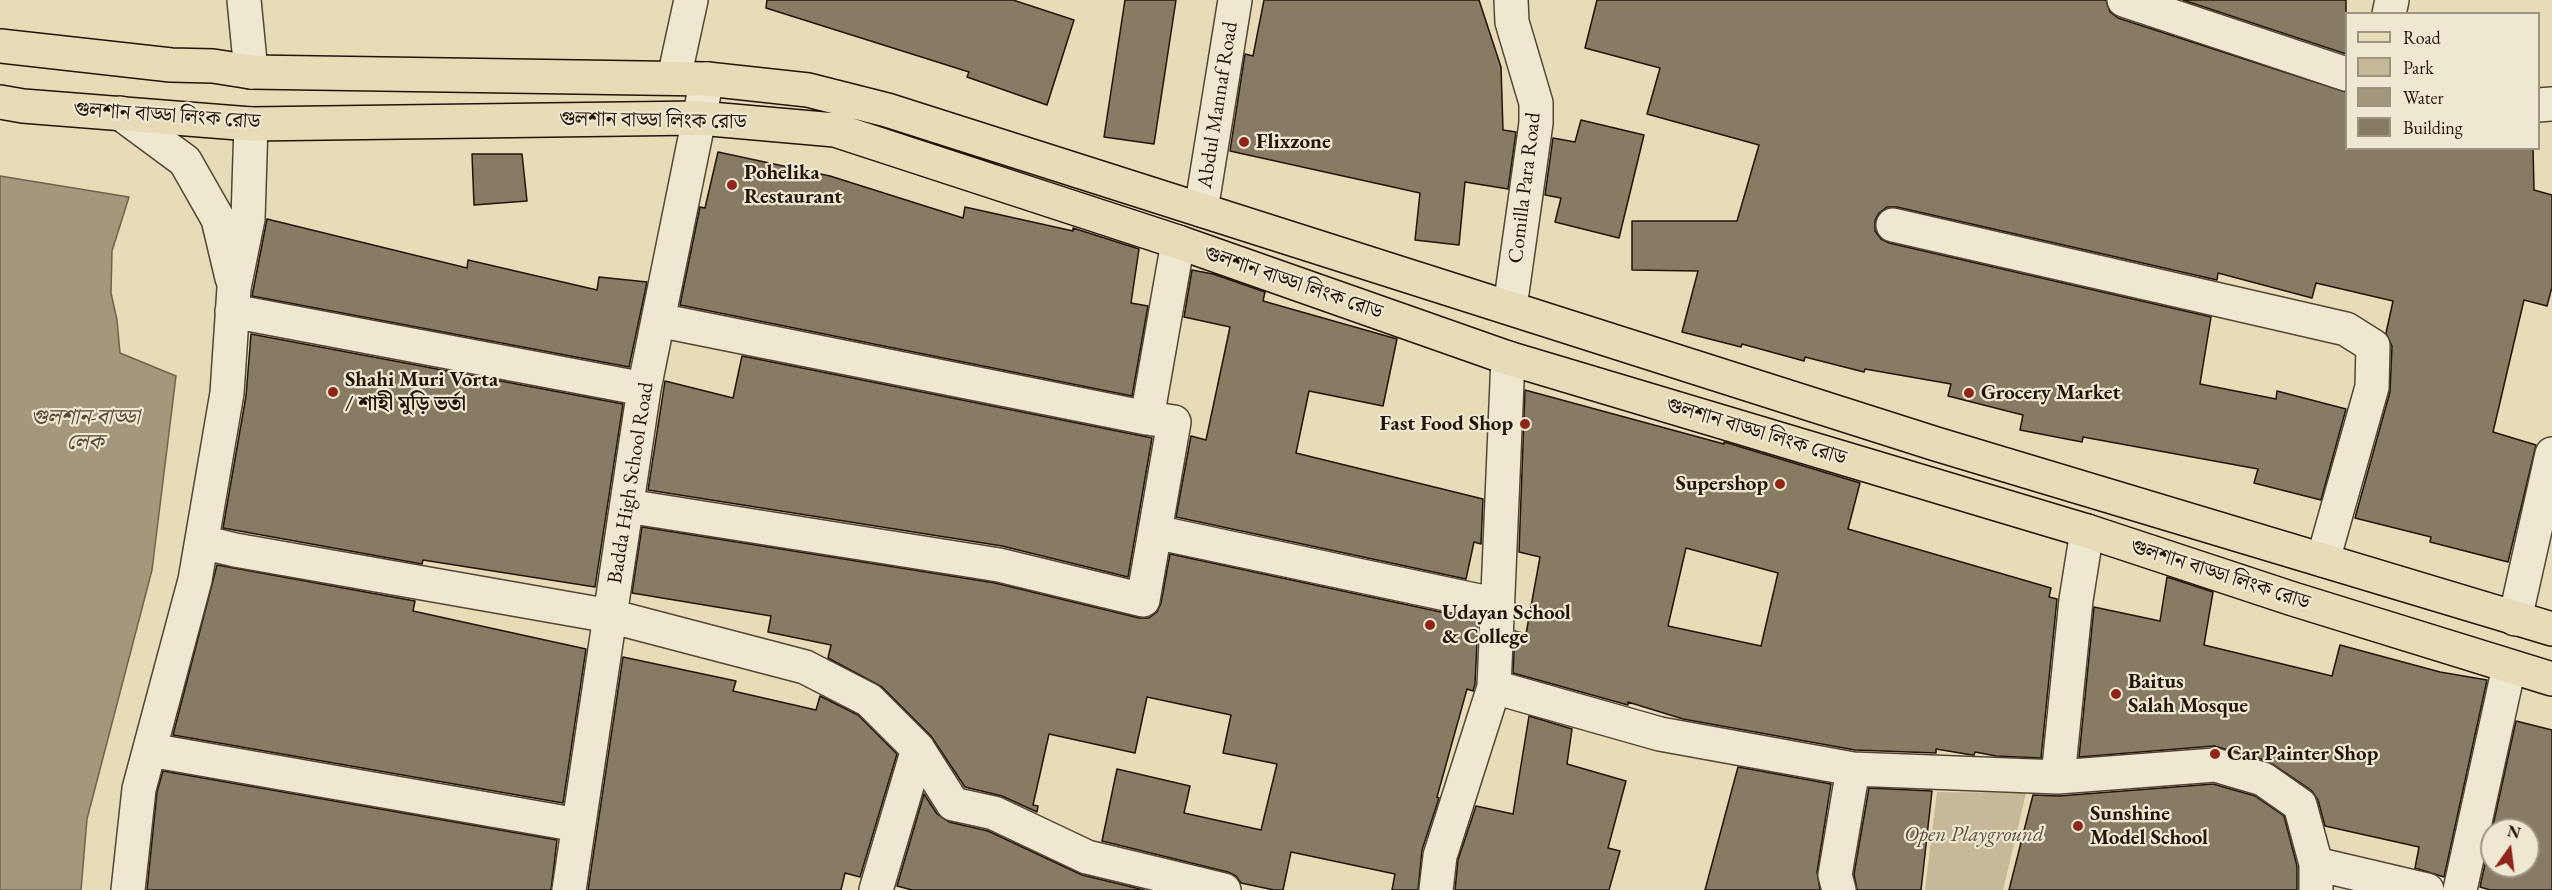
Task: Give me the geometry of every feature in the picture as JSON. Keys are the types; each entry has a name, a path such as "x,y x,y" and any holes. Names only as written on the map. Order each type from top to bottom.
{"main road":[{"name":"গুলশান বাড্ডা লিংক রোড","path":"0,46 171,65 213,66 251,72 707,79 808,90 887,110 1936,444 2552,629"},
{"name":"গুলশান বাড্ডা লিংক রোড","path":"0,102 251,124 699,118 835,130 1178,242 1508,358 2087,531 2293,599 2552,679"}],"street":[{"path":"244,0 251,72"},
{"path":"674,78 691,0"},
{"name":"Abdul Mannaf Road","path":"1201,210 1235,0"},
{"name":"Comilla Para Road","path":"1510,307 1536,123 1536,103 1512,22 1511,0"},
{"path":"2124,0 2345,74"},
{"name":"Badda High School Road","path":"568,890 644,389 707,79"},
{"path":"120,113 185,161 218,219 233,300"},
{"path":"128,890 139,789 195,580 227,393 233,300 248,219 251,124"},
{"path":"1893,225 2346,329 2373,346 2372,387 2323,560"},
{"path":"1148,418 1178,242"},
{"path":"233,300 644,389"},
{"path":"627,506 999,565 1143,600 1174,422 658,320"},
{"path":"1436,890 1440,856 1494,687 1508,358"},
{"path":"2515,619 2552,454"},
{"path":"2058,777 2076,600 2087,531"},
{"path":"1155,532 1498,605"},
{"path":"202,542 236,550 610,616 805,667 869,699 918,749 953,804 994,813 1087,857 1224,890"},
{"path":"2460,890 2509,667"},
{"path":"1494,687 1660,734 1853,769 2058,777 2215,765 2263,780 2300,805 2316,877 2427,890"},
{"path":"876,890 918,749"},
{"path":"150,750 578,825"},
{"path":"1839,890 1835,875 1853,769"}],"green space":[{"name":"Open Playground","path":"1937,792 2026,793 2003,890 1925,890"}],"water":[{"name":"গুলশান-বাড্ডা লেক","path":"0,176 129,197 112,251 111,293 117,320 120,353 176,376 152,570 87,819 81,890 0,890"}],"building":[{"path":"767,0 1013,0 1074,20 1047,105 967,77 969,72 766,8"},
{"path":"1125,0 1176,0 1154,144 1104,137"},
{"path":"1264,0 1479,0 1501,67 1503,130 1516,132 1508,189 1465,182 1459,245 1415,240 1420,193 1230,151 1245,54 1253,56"},
{"path":"1597,0 2106,0 2110,12 2118,18 2345,92 2345,150 2533,150 2534,190 2552,195 2552,287 2547,306 2524,300 2493,432 2536,445 2508,562 2430,542 2431,537 2355,518 2390,392 2392,346 2386,333 2393,301 2316,283 2312,298 2218,273 2217,280 1897,207 1887,207 1879,213 1875,220 1875,231 1881,239 1889,243 2211,317 2200,384 2276,399 2277,391 2346,409 2321,500 2254,483 2258,469 2083,437 2082,442 2020,430 2023,415 1948,396 1951,384 1865,369 1864,372 1805,357 1804,361 1742,344 1741,347 1682,332 1698,271 1632,270 1632,221 1737,221 1759,145 1647,114 1660,68 1585,48"},
{"path":"2183,0 2346,0 2345,54"},
{"path":"1581,120 1644,135 1619,238 1555,222 1561,198 1545,195 1553,138 1575,142"},
{"path":"718,152 830,176 963,218 965,207 1073,231 1073,228 1139,249 1131,303 1148,306 1132,396 680,305 700,207 705,208"},
{"path":"472,154 522,154 527,201 474,205"},
{"path":"267,219 467,268 468,260 597,290 599,277 647,282 629,367 252,296"},
{"path":"1192,270 1213,274 1265,292 1263,301 1397,339 1383,406 1309,391 1296,453 1483,499 1481,544 1474,542 1466,579 1176,517 1191,436 1206,440 1230,327 1184,317"},
{"path":"251,334 623,404 595,587 423,560 422,564 223,528 246,396"},
{"path":"742,356 1152,438 1128,577 1002,546 648,490 665,381 733,398"},
{"path":"1525,390 1724,444 1724,442 1860,483 1848,529 2051,588 2049,597 2057,599 2041,758 1996,756 1975,752 1972,755 1936,749 1936,753 1855,750 1683,719 1628,702 1628,705 1513,673 1515,631 1526,634 1540,557 1519,552","holes":["1686,548 1778,573 1761,646 1668,626"]},
{"path":"642,527 995,583 1139,618 1149,618 1157,612 1161,603 1170,554 1478,620 1475,684 1473,691 1467,689 1437,797 1439,798 1422,850 1418,890 1392,890 1395,874 1291,852 1283,890 1274,890 1241,883 1236,876 1228,872 1102,841 1117,769 1190,786 1184,813 1261,830 1277,764 1223,753 1231,715 1147,697 1135,753 1049,734 1033,805 1038,806 1037,812 1002,796 965,787 931,736 882,687 828,658 831,645 768,632 771,616 632,593"},
{"path":"217,565 415,601 413,611 586,649 563,803 173,735"},
{"path":"2167,577 2213,592 2204,645 2332,676 2340,645 2440,672 2487,680 2444,877 2415,868 2419,847 2325,826 2318,800 2311,790 2268,761 2214,746 2079,757 2094,607 2160,621"},
{"path":"623,657 736,681 733,691 816,710 820,696 858,715 897,754 860,877 845,873 841,890 588,890"},
{"path":"1529,716 1572,729 1567,764 1626,781 1608,848 1620,851 1609,890 1455,890 1458,860 1476,806 1513,814"},
{"path":"2516,721 2552,730 2552,890 2490,890 2480,887 2482,878 2540,878 2540,818 2495,818"},
{"path":"1738,767 1831,784 1817,872 1820,890 1705,890"},
{"path":"163,771 557,840 551,890 147,890 157,792"},
{"path":"2213,784 2255,796 2284,816 2297,866 2297,890 2009,890 2033,795 2059,796"},
{"path":"1869,788 1932,791 1921,890 1857,890 1854,874"},
{"path":"924,794 937,814 949,822 988,831 1082,875 1144,890 912,890 897,886"}],"place":[{"name":"Flixzone","path":"1244,142"},
{"name":"Pohelika Restaurant","path":"732,185"},
{"name":"Shahi Muri Vorta / শাহী মুড়ি ভর্তা","path":"333,392"},
{"name":"Grocery Market","path":"1969,393"},
{"name":"Fast Food Shop","path":"1525,424"},
{"name":"Supershop","path":"1780,484"},
{"name":"Udayan School & College","path":"1430,625"},
{"name":"Baitus Salah Mosque","path":"2116,694"},
{"name":"Car Painter Shop","path":"2215,754"},
{"name":"Sunshine Model School","path":"2078,826"}]}
